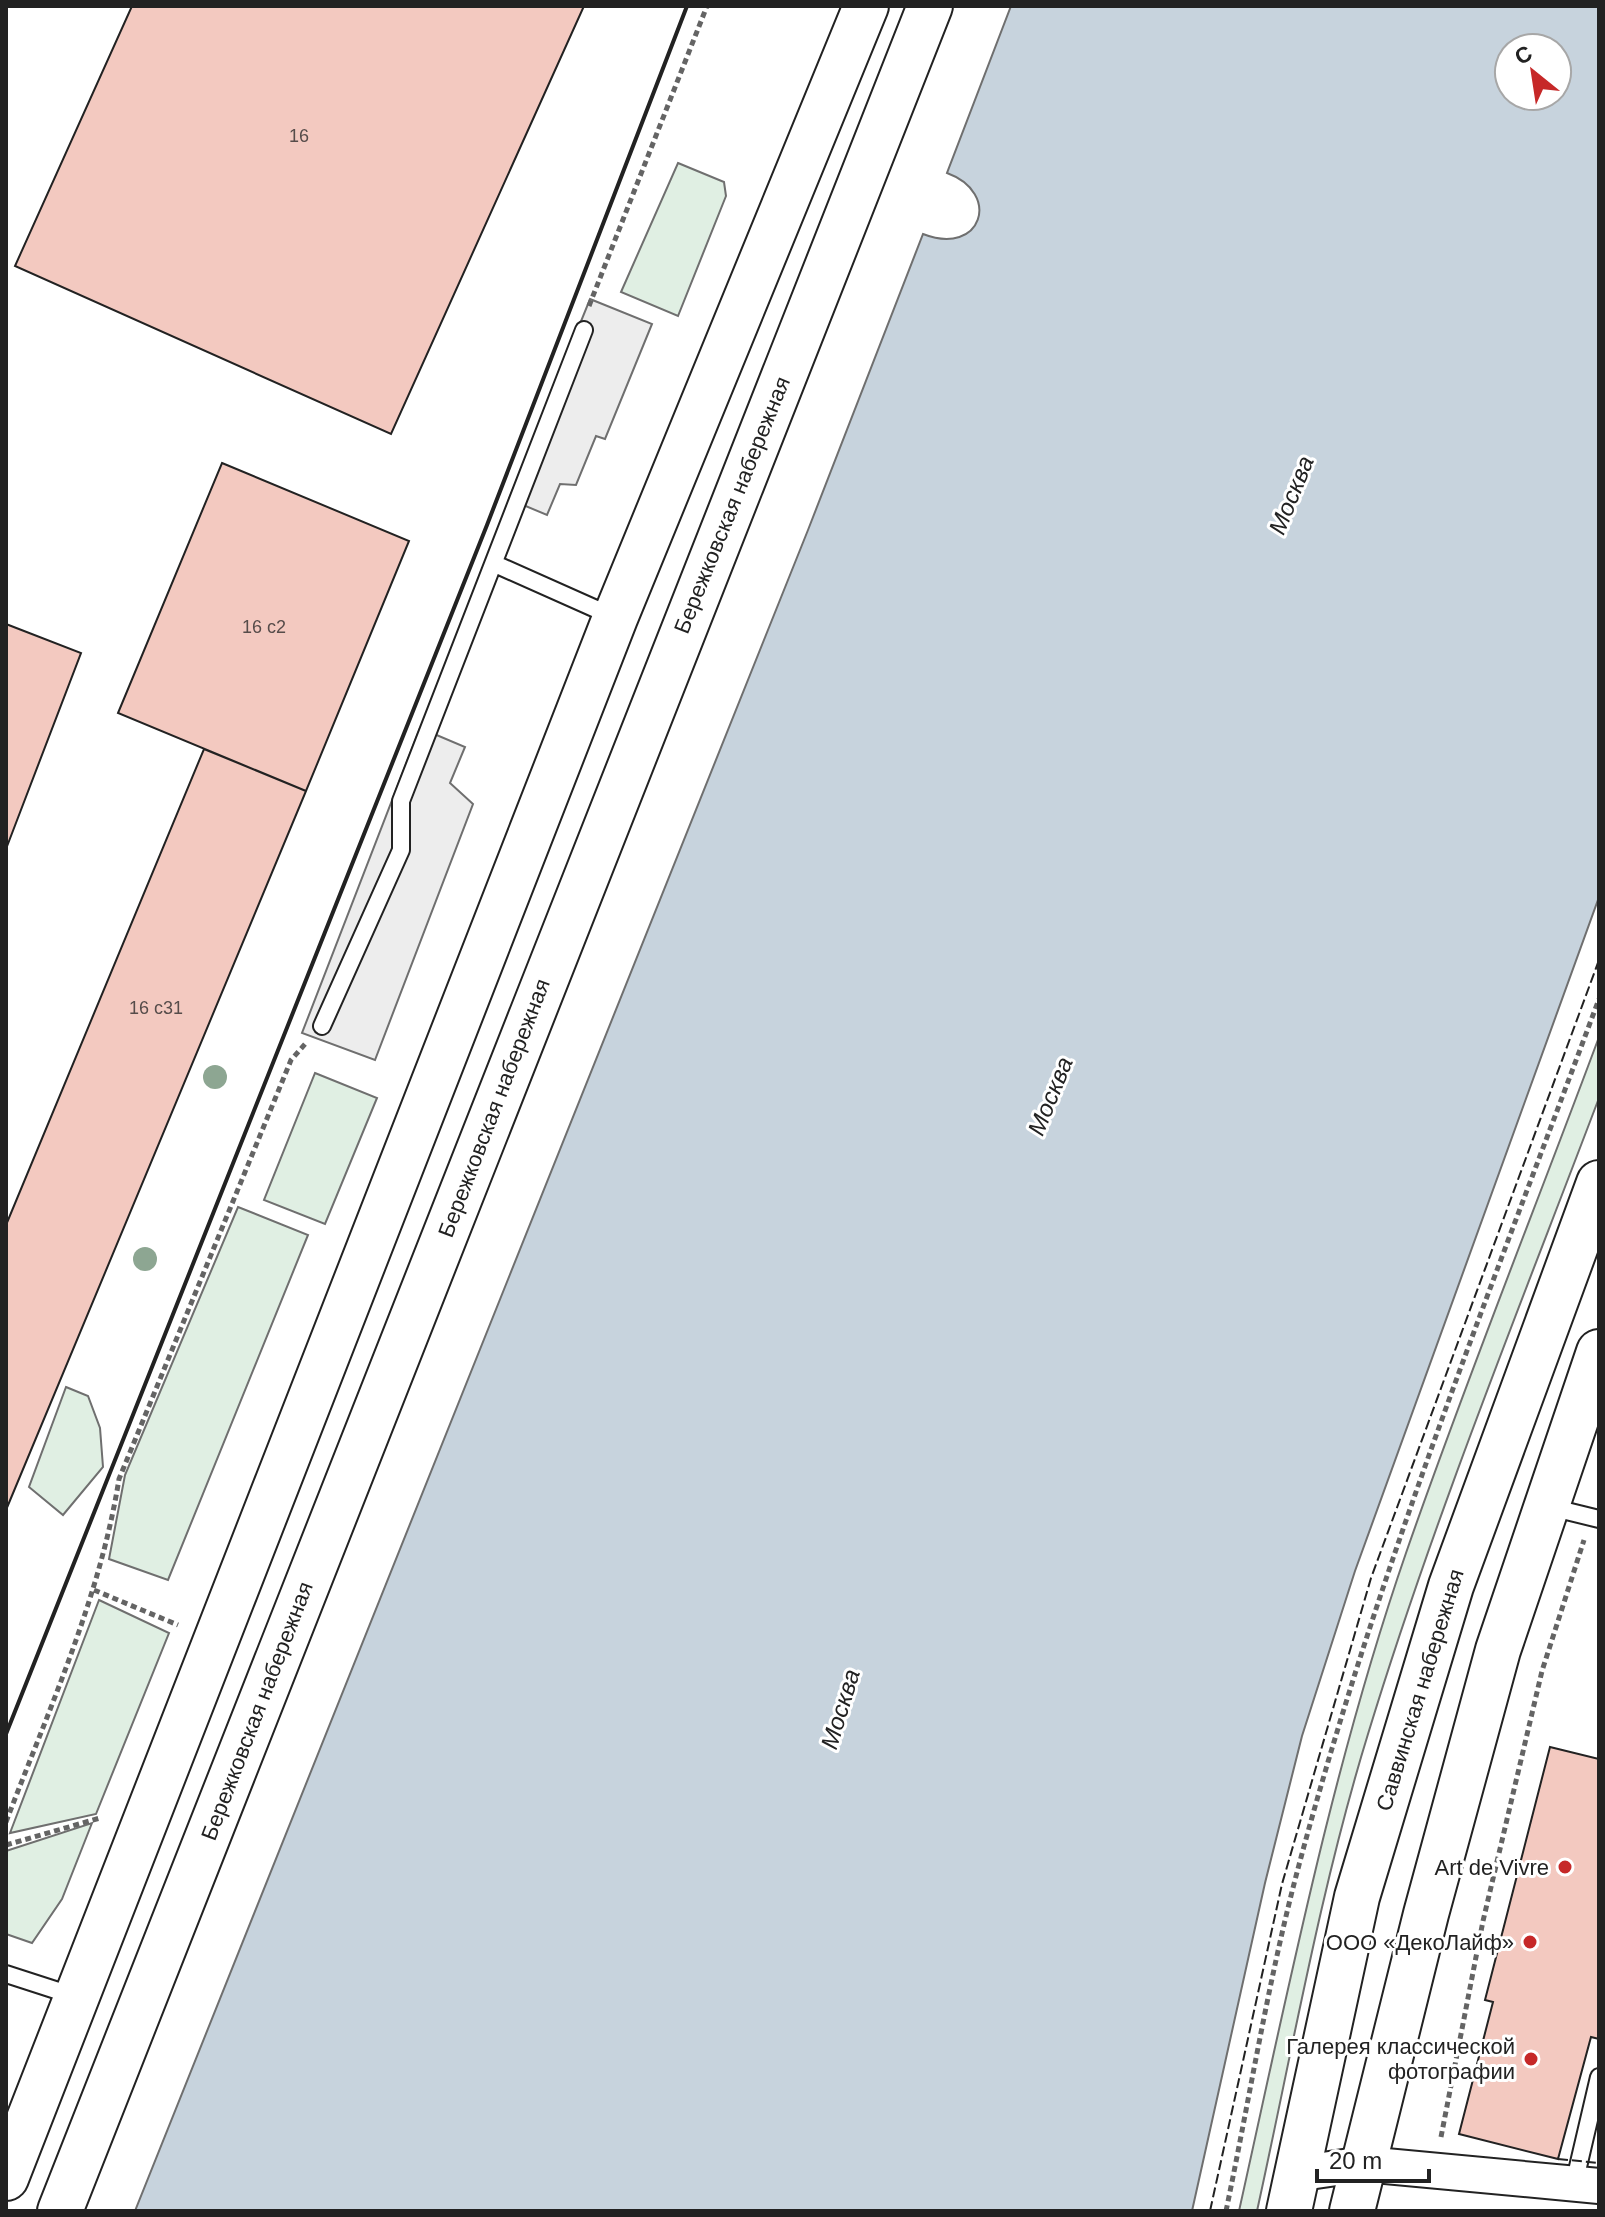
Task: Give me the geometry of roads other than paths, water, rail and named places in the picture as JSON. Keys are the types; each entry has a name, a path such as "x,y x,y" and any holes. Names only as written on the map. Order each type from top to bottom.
{"main road":[{"path":"6,2178 615,618 866,6"},
{"name":"Бережковская набережная","path":"60,2211 930,6"},
{"name":"Саввинская набережная","path":"1292,2193 1357,1897 1446,1601 1599,1183"},
{"path":"1352,2211 1426,1914 1490,1680 1599,1352"}],"street":[{"path":"1292,2193 1364,2164 1587,2185"}],"lane":[{"path":"322,1026 401,850 401,801 584,330"},
{"path":"495,564 615,618"},
{"path":"1547,1506 1595,1518"},
{"path":"6,1974 75,1996"},
{"path":"1587,2185 1599,2077"}],"water":[{"name":"Москва","path":"1011,6 1599,6 1599,897 1355,1571 1302,1736 1265,1883 1192,2211 135,2211 808,530 923,234 943,239 959,237 971,230 978,220 979,207 975,194 964,182 947,173"}],"place":[{"name":"Art de Vivre","path":"1565,1867"},
{"name":"ООО «ДекоЛайф»","path":"1530,1942"},
{"name":"Галерея классической фотографии","path":"1531,2059"}]}
